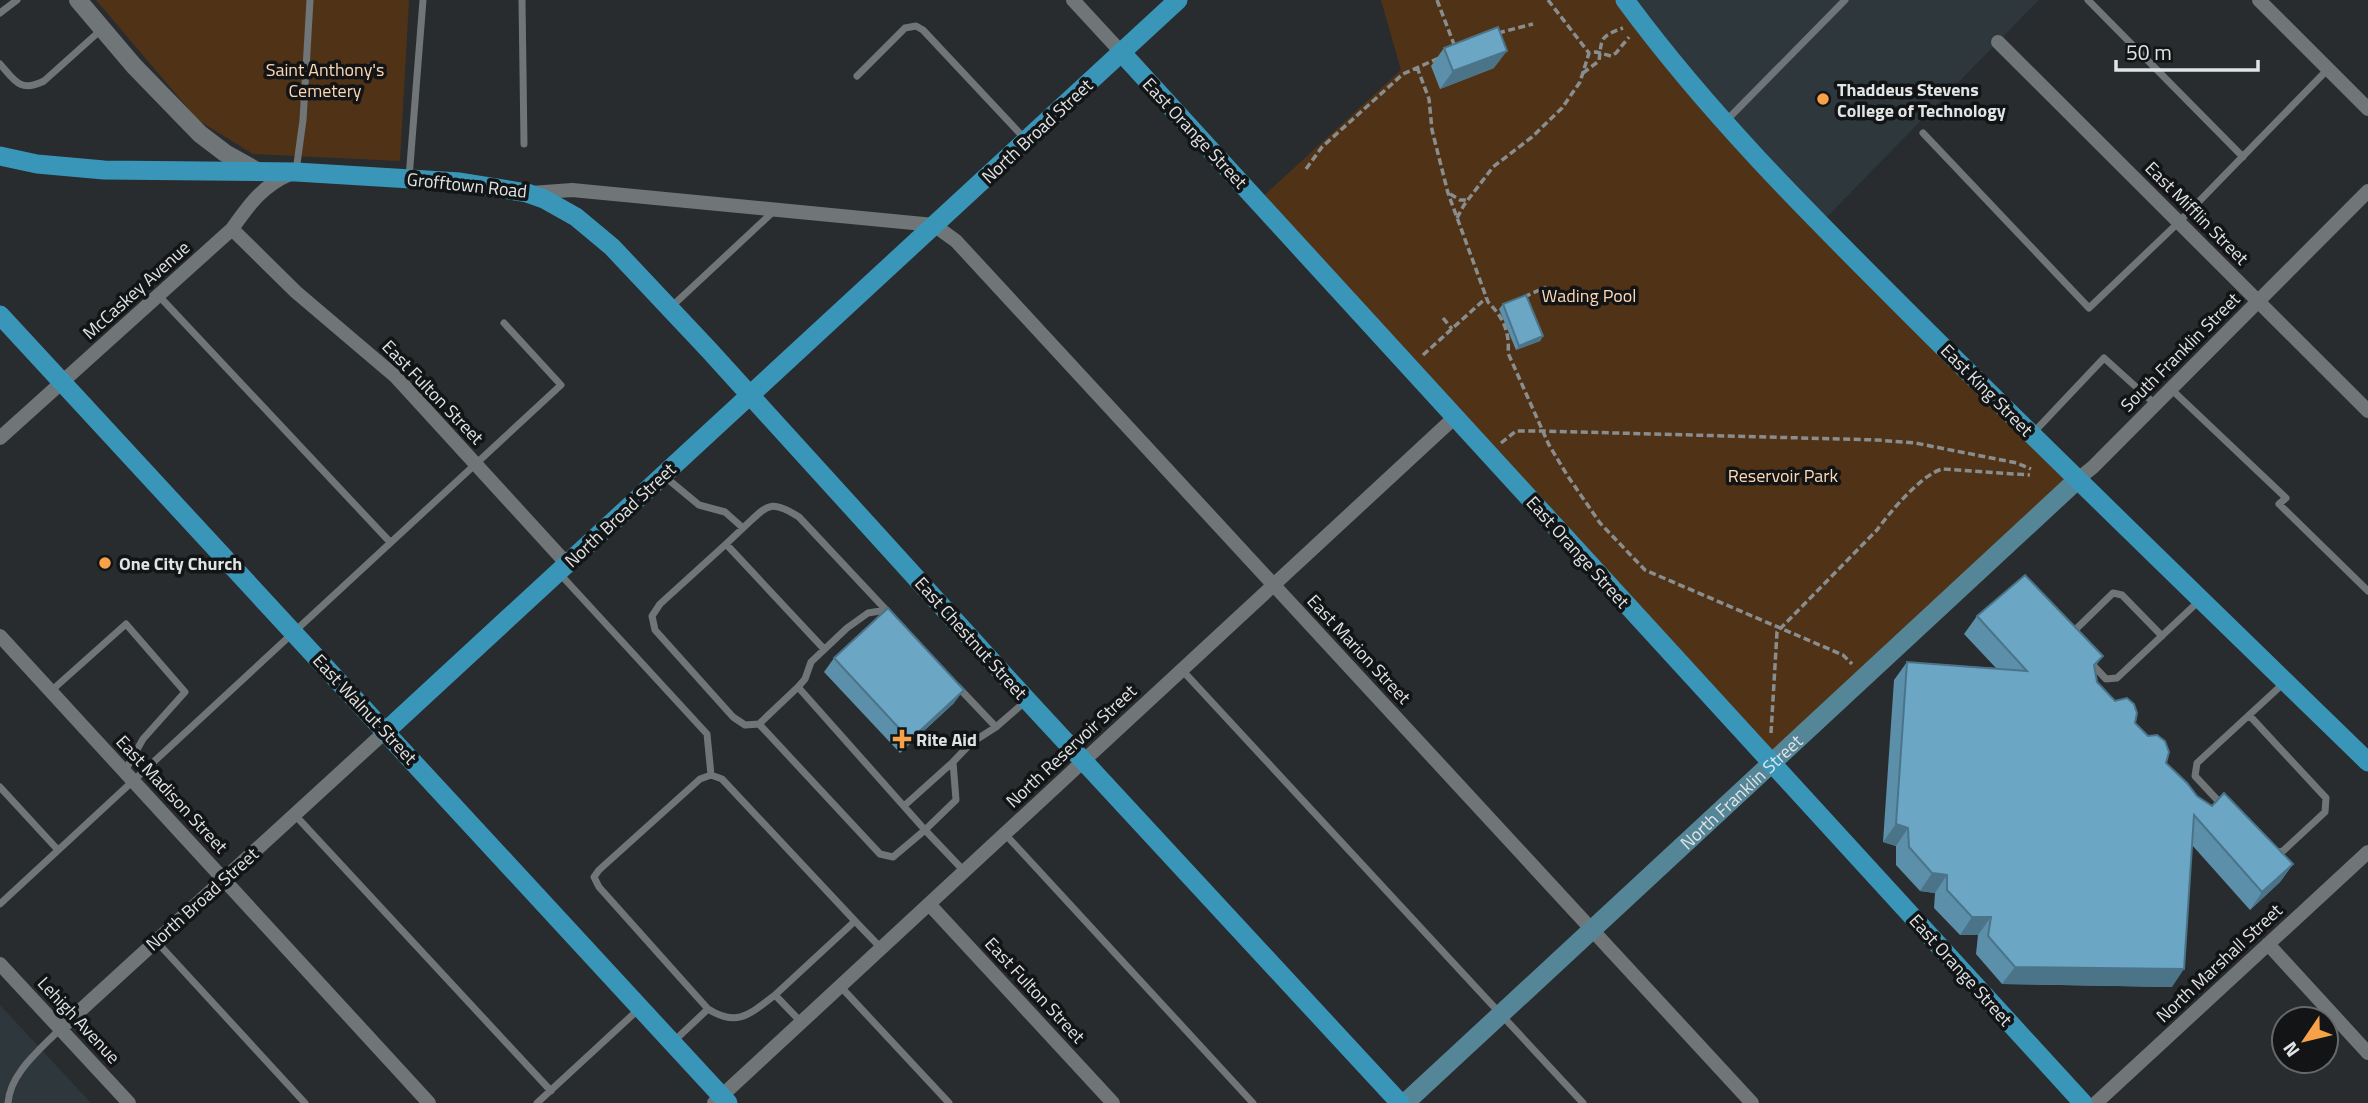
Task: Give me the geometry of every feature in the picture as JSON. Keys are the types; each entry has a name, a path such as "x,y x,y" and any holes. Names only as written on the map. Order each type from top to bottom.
{"main road":[{"name":"North Broad Street","path":"386,731 1178,0"},
{"name":"East King Street","path":"1625,0 1724,123 1771,175 2031,435 2368,762"},
{"name":"East Orange Street","path":"1121,52 2083,1103"},
{"name":"Grofftown Road","path":"0,156 68,168 296,172 409,178 489,186 527,193"},
{"name":"East Chestnut Street","path":"527,193 560,207 594,231 670,308 1084,761 1402,1103"},
{"name":"East Walnut Street","path":"0,315 673,1042 721,1101"},
{"name":"North Franklin Street","path":"1402,1103 2077,480"}],"street":[{"path":"78,0 134,66 211,144 257,171"},
{"name":"East Orange Street","path":"1073,0 1121,52"},
{"path":"2259,0 2368,109"},
{"name":"East Mifflin Street","path":"1998,42 2368,411"},
{"path":"134,66 148,95"},
{"name":"McCaskey Avenue","path":"0,438 232,229 250,203 266,187 296,172"},
{"name":"Grofftown Road","path":"527,193 572,190 934,225"},
{"name":"South Franklin Street","path":"2077,480 2368,191"},
{"name":"East Marion Street","path":"934,225 961,247 1752,1103"},
{"name":"East Fulton Street","path":"232,229 296,292 396,377 475,463 562,568"},
{"name":"North Reservoir Street","path":"721,1101 839,986 1455,417"},
{"name":"East Madison Street","path":"0,636 429,1103"},
{"name":"North Broad Street","path":"60,1029 386,731"},
{"name":"North Marshall Street","path":"2096,1103 2368,852"},
{"name":"East Fulton Street","path":"929,904 1114,1103"},
{"path":"2268,944 2368,1053"},
{"name":"Lehigh Avenue","path":"0,964 129,1103"}],"lane":[{"path":"0,13 17,0"},
{"path":"296,172 303,120 310,0"},
{"path":"409,178 423,0"},
{"path":"522,0 524,144"},
{"path":"1724,123 1845,0"},
{"path":"2088,0 2243,157"},
{"path":"857,76 905,28 916,26 923,30 1026,140"},
{"path":"0,64 19,85 36,85 103,29"},
{"path":"1923,133 2089,308 2179,222 2328,69"},
{"path":"670,308 776,210"},
{"path":"159,296 390,542"},
{"path":"0,904 58,850 129,776 293,632 561,385 504,323"},
{"path":"2031,435 2104,358 2155,404"},
{"path":"2171,389 2286,498 2279,505 2368,591"},
{"path":"663,475 699,505 725,512 743,528"},
{"path":"886,610 868,613 847,628 811,662 805,679 798,687 759,724 745,725 733,717 655,631 652,616 660,604 766,507 781,506 799,517 886,610 895,620"},
{"path":"726,544 824,649"},
{"path":"562,568 707,734 711,775"},
{"path":"2073,643 2073,632 2113,593 2122,595 2162,636"},
{"path":"2081,652 2106,679 2117,678 2201,600"},
{"path":"51,691 126,624 185,692 143,738 129,776"},
{"path":"1182,670 1583,1103"},
{"path":"951,681 996,727"},
{"path":"2232,815 2195,776 2197,763 2286,682"},
{"path":"798,687 964,871"},
{"path":"904,806 971,743 996,727 1027,699"},
{"path":"2249,715 2326,798 2325,812 2283,851 2268,854"},
{"path":"759,724 880,854 893,858 956,800 953,762"},
{"path":"855,921 775,995 745,1018 722,1017 709,1009 599,887 594,877 700,779 711,775 722,779 881,948"},
{"path":"0,788 58,850"},
{"path":"294,814 551,1090"},
{"path":"1005,834 1253,1103"},
{"path":"156,941 305,1103"},
{"path":"839,986 949,1103"},
{"path":"775,995 801,1022"},
{"path":"537,1103 640,1008"},
{"path":"673,1042 709,1009"},
{"path":"8,1103 9,1088 23,1068 60,1029"}],"path":[{"path":"1437,0 1457,50"},
{"path":"1548,0 1589,53"},
{"path":"1589,53 1607,56 1616,53 1641,22"},
{"path":"1583,73 1597,63 1599,44 1604,37 1641,22"},
{"path":"1493,35 1533,24"},
{"path":"1457,218 1467,200 1493,167 1532,137 1562,108 1575,90 1589,53"},
{"path":"1306,169 1322,147 1403,74 1447,55"},
{"path":"1417,67 1429,99 1432,130 1448,193 1486,298 1496,309 1510,340 1508,354 1542,431 1567,475 1601,523 1644,570 1843,655"},
{"path":"1448,193 1455,198 1467,200"},
{"path":"1514,301 1546,287"},
{"path":"1409,367 1486,298"},
{"path":"1496,309 1505,305"},
{"path":"1443,318 1452,329"},
{"path":"1505,439 1517,431 1542,431 1898,441 2017,463 2031,469"},
{"path":"1770,722 1776,636 1779,629 1878,530 1891,511 1931,474 1942,469 2030,475"}],"shaded area":[{"name":"Thaddeus Stevens College of Technology","path":"1625,0 2039,0 1820,224"},
{"path":"0,1005 91,1103 0,1103"}],"green space":[{"name":"Saint Anthony's Cemetery","path":"96,0 409,0 400,161 253,154 198,120"},
{"name":"Reservoir Park","path":"1381,0 1625,0 1685,76 2077,480 1772,763 1258,201 1401,70"}],"building":[{"path":"1498,27 1507,51 1453,71 1444,48"},
{"path":"1526,295 1543,336 1519,346 1503,304"},
{"path":"2025,575 2103,656 2094,665 2097,682 2115,701 2127,698 2134,704 2137,713 2135,723 2148,736 2157,735 2165,741 2169,752 2166,763 2197,796 2212,806 2224,793 2293,864 2262,892 2194,815 2184,969 2015,967 1988,936 1991,917 1972,917 1947,890 1947,875 1932,873 1909,847 1908,828 1896,824 1907,662 2027,671 1977,616"},
{"name":"Rite Aid","path":"888,608 964,690 910,740 834,658"}],"place":[{"name":"Thaddeus Stevens College of Technology","path":"1823,99"},
{"name":"One City Church","path":"105,563"},
{"name":"Rite Aid","path":"902,739"}],"park label":[{"name":"Wading Pool","path":"1589,295"}]}
